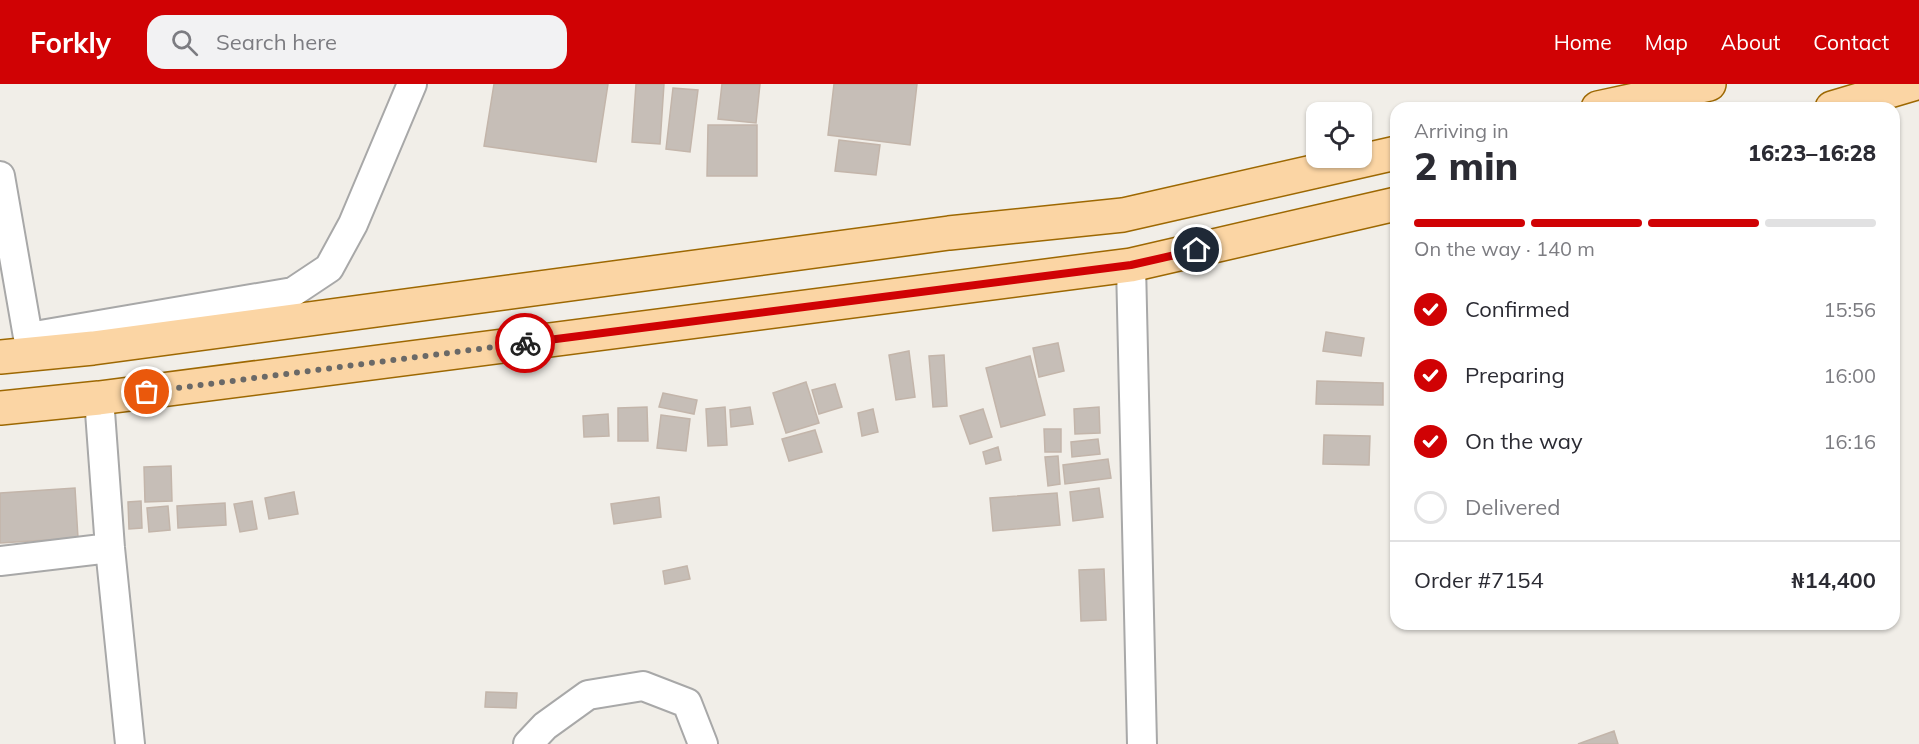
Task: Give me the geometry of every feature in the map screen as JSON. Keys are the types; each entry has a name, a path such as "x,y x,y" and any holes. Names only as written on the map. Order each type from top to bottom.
{"main road":[{"path":"1626,102 1708,84"},
{"path":"1852,102 1913,84"},
{"path":"20,350 116,345 949,233 1123,215 1390,154"},
{"path":"0,408 99,398 1131,265 1390,205"}],"street":[{"path":"0,176 20,350 293,292 329,268 353,224 412,84"},
{"path":"1131,265 1142,744"},
{"path":"99,398 110,548 130,744"},
{"path":"0,561 110,548"},
{"path":"528,744 545,726 588,695 643,686 687,703 703,744"}],"building":[{"path":"494,84 608,84 596,162 484,146"},
{"path":"636,84 664,84 660,144 632,142"},
{"path":"722,84 760,84 756,123 718,119"},
{"path":"834,84 917,84 910,145 828,135"},
{"path":"673,88 698,90 690,152 666,149"},
{"path":"708,125 757,125 757,176 707,176"},
{"path":"839,140 880,145 876,175 835,171"},
{"path":"1326,332 1364,338 1361,356 1323,351"},
{"path":"1058,343 1064,371 1039,377 1033,348"},
{"path":"909,351 915,397 896,400 889,355"},
{"path":"944,355 947,406 933,407 929,356"},
{"path":"1030,356 1045,415 1001,427 986,368"},
{"path":"1317,381 1383,383 1383,405 1316,404"},
{"path":"806,382 819,423 786,433 773,393"},
{"path":"835,384 842,407 819,414 812,390"},
{"path":"663,393 697,400 694,414 659,407"},
{"path":"647,407 648,441 618,441 618,408"},
{"path":"725,407 727,445 708,446 706,409"},
{"path":"750,407 753,424 731,427 730,410"},
{"path":"1099,407 1100,433 1075,434 1074,409"},
{"path":"873,409 878,432 862,436 858,413"},
{"path":"983,409 992,437 970,444 960,416"},
{"path":"608,414 609,436 584,437 583,416"},
{"path":"661,415 690,419 686,451 657,448"},
{"path":"1044,429 1061,429 1061,452 1045,452"},
{"path":"815,430 822,452 789,461 782,439"},
{"path":"1324,435 1370,436 1369,465 1323,464"},
{"path":"1098,439 1100,454 1072,457 1071,442"},
{"path":"998,447 1001,460 986,464 983,452"},
{"path":"1058,456 1060,484 1048,486 1045,457"},
{"path":"1108,459 1111,478 1065,484 1063,465"},
{"path":"171,466 172,501 145,502 144,467"},
{"path":"75,488 78,538 0,543 0,493"},
{"path":"1099,488 1103,517 1073,521 1070,492"},
{"path":"294,492 298,514 269,519 265,498"},
{"path":"1057,493 1060,525 993,531 990,498"},
{"path":"659,497 661,517 614,524 611,504"},
{"path":"141,501 142,528 129,529 128,502"},
{"path":"252,501 257,529 240,532 234,504"},
{"path":"225,503 226,525 178,528 177,506"},
{"path":"168,506 170,530 149,532 147,508"},
{"path":"687,566 690,579 665,584 663,571"},
{"path":"1104,569 1106,620 1081,621 1079,570"},
{"path":"486,692 517,693 516,708 485,707"},
{"path":"1614,731 1618,744 1578,744"}],"way so far":[{"path":"147,392 525,343"}],"route":[{"path":"525,343 1131,265 1197,250"}]}
